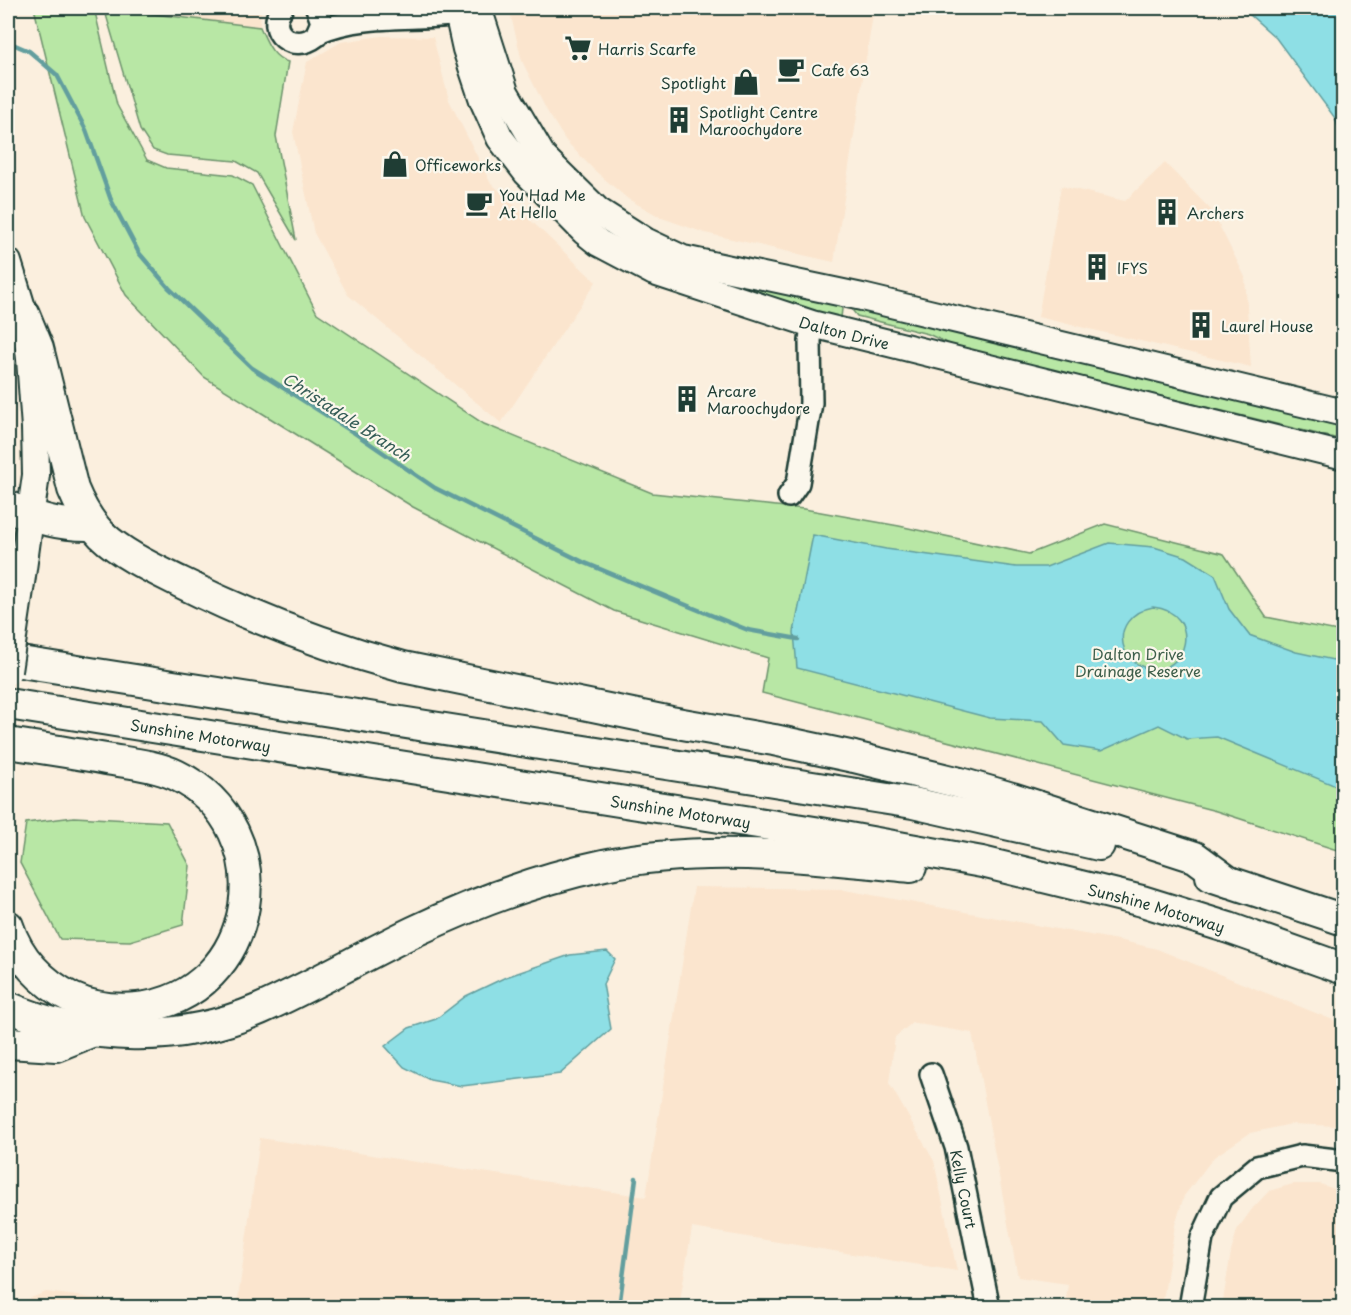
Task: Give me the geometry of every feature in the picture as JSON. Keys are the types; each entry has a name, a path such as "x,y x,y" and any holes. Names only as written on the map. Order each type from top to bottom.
{"highway":[{"path":"24,314 38,348 73,489 79,504 93,525 121,549 192,588 279,627 361,655 432,673 854,757 960,783 1195,857 1229,882"},
{"path":"19,512 72,525 93,525"},
{"path":"8,660 914,803 1140,855 1344,920"},
{"name":"Sunshine Motorway","path":"8,704 827,834 982,862 1142,901 1229,928 1344,969"},
{"path":"8,743 152,767 178,776 192,784 216,805 234,831 244,860 247,891 245,907 235,939 217,967 207,978 179,996 148,1007 131,1009 97,1007 66,994 41,977 29,965 8,926"},
{"path":"8,1007 29,1016 91,1032 130,1035 190,1031 259,1010 411,933 477,903 605,865 635,860 699,855 779,856 940,870 982,862"},
{"path":"8,1043 56,1046 91,1032"}],"main road":[{"path":"467,16 505,92 543,157 598,211 645,241 683,259 862,297 1344,413"},
{"name":"Dalton Drive","path":"467,16 483,100 500,138 527,173 584,231 599,243 654,272 812,324 1344,456"},
{"path":"645,241 649,255 678,267 706,274 716,281 715,285 709,288 694,286"},
{"path":"8,262 24,314 30,358 36,475 19,512 22,576 8,671"},
{"path":"862,297 849,300 845,311 849,322 919,340 948,358"}],"street":[{"path":"282,8 277,18 279,31 288,41 303,44 310,41 318,32 322,22 317,8"},
{"path":"318,32 331,26 397,18 467,16"},
{"path":"789,496 798,483 811,403 812,324"},
{"name":"Kelly Court","path":"931,1074 956,1148 989,1308"},
{"path":"1190,1308 1202,1238 1221,1197 1257,1167 1302,1156 1344,1161"}],"shaded area":[{"path":"116,8 261,8 260,27"},
{"path":"509,8 874,8 834,262 705,233 662,218 628,199 594,170 566,141 547,111 522,61"},
{"path":"381,36 433,37 449,100 490,182 596,282 501,423 348,295 314,233 293,132 307,62 341,42"},
{"path":"1165,163 1212,211 1245,277 1251,367 1038,317 1061,186 1125,201"},
{"path":"694,887 839,889 1157,949 1343,1024 1343,1129 1337,1126 1291,1124 1250,1133 1214,1157 1184,1196 1175,1225 1162,1307 1065,1307 1068,1284 1018,1277 972,1033 912,1023 895,1037 889,1083 934,1161 957,1271 692,1228 679,1307 237,1307 260,1138 646,1197"},
{"path":"1293,1184 1320,1184 1343,1192 1343,1307 1222,1307 1237,1230 1269,1191"},
{"path":"46,1292 162,1307 8,1307"}],"green space":[{"name":"Dalton Drive Drainage Reserve","path":"34,8 78,8 95,12 117,105 147,160 166,168 233,175 252,185 317,313 484,424 652,493 804,509 899,526 1029,554 1105,524 1224,554 1266,617 1343,632 1343,852 1216,811 762,693 768,658 614,611 413,507 204,377 126,295 85,217"},
{"path":"104,8 260,27 274,53 288,62 276,136 296,240 257,173 236,161 167,155 153,150 140,130"},
{"path":"731,277 843,300 841,318 844,325 733,285"},
{"path":"855,305 1343,422 1343,440 954,346 928,334 857,316 853,311"},
{"path":"74,817 167,822 190,866 183,925 130,941 60,939 20,863 26,823"}],"water":[{"path":"1229,8 1340,8 1344,11 1343,142 1335,118 1276,38 1250,15"},
{"path":"813,535 886,549 1016,567 1046,567 1109,543 1154,547 1186,557 1215,575 1229,609 1249,635 1296,652 1343,662 1343,789 1217,737 1187,739 1159,725 1101,751 1064,745 1043,721 990,718 797,668 794,632","holes":["1153,607 1169,611 1179,620 1184,631 1184,643 1180,654 1172,663 1161,668 1146,668 1139,665 1125,651 1124,628 1138,612 1145,609"]},
{"path":"607,951 615,959 603,984 611,1029 560,1074 462,1086 430,1080 404,1067 385,1046 409,1028 436,1019 466,996 506,977 570,955"}],"waterway":[{"name":"Christadale Branch","path":"8,42 29,51 57,75 86,130 111,200 139,253 169,288 252,368 353,432 435,488 583,562 748,630 798,639"},
{"path":"619,1308 636,1178"}],"place":[{"name":"Harris Scarfe","path":"578,48"},
{"name":"Cafe 63","path":"791,69"},
{"name":"Spotlight","path":"746,82"},
{"name":"Spotlight Centre Maroochydore","path":"679,120"},
{"name":"Officeworks","path":"395,164"},
{"name":"You Had Me At Hello","path":"479,203"},
{"name":"Archers","path":"1167,212"},
{"name":"IFYS","path":"1097,267"},
{"name":"Laurel House","path":"1201,325"},
{"name":"Arcare Maroochydore","path":"687,399"}]}
